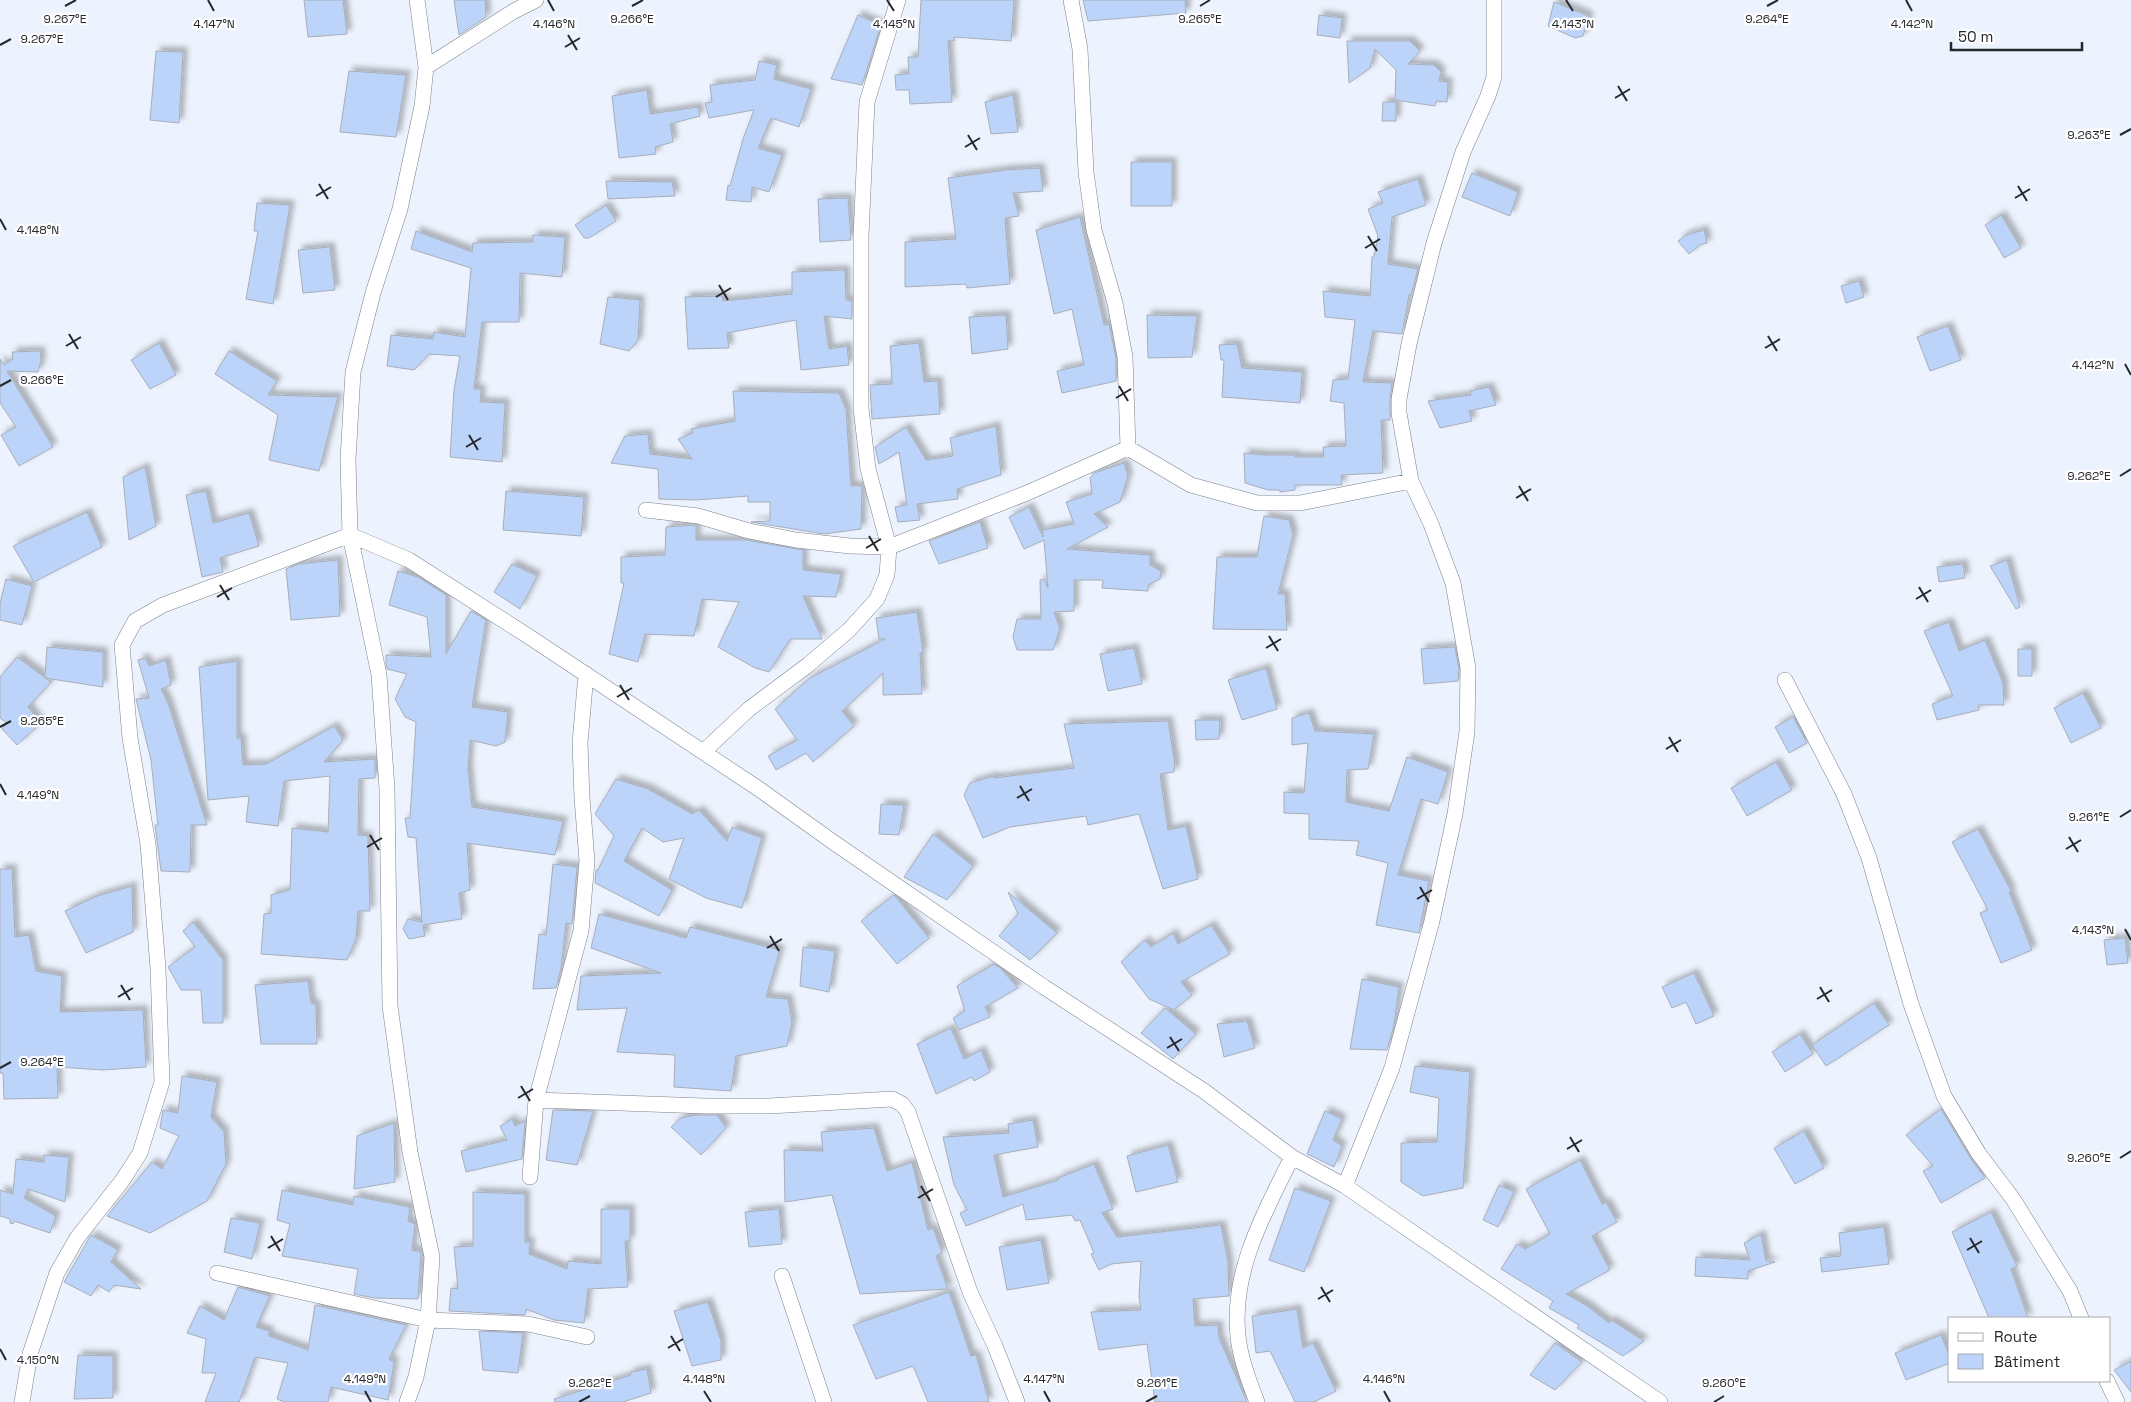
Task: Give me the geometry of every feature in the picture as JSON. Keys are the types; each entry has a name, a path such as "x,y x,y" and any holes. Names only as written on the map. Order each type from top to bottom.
{"street":[{"path":"407,1402 416,1377 428,1320 432,1257 410,1152 390,1006 387,789 379,675 350,534 348,460 353,372 373,293 400,209 422,106 426,67 417,0"},
{"path":"426,67 514,11 536,0"},
{"path":"703,752 749,709 808,665 849,630 877,599 887,575 888,547 868,469 860,408 861,236 867,102 898,0"},
{"path":"1071,0 1080,49 1086,172 1094,230 1115,303 1125,357 1128,448"},
{"path":"1345,1186 1395,1059 1434,911 1455,814 1467,732 1468,668 1453,582 1431,524 1411,480 1399,413 1409,344 1434,243 1463,152 1488,96 1494,76 1494,0"},
{"path":"646,510 698,516 748,531 796,540 850,546 888,547 1027,493 1128,448"},
{"path":"1128,448 1191,485 1257,503 1300,503 1411,480"},
{"path":"22,1402 30,1354 57,1273 77,1238 122,1182 140,1153 162,1082 158,968 148,844 130,738 122,645 136,621 163,605 350,534 409,560 586,674 759,789 1044,987 1204,1091 1292,1157 1345,1186 1660,1402"},
{"path":"530,1177 536,1100 581,931 587,861 580,744 586,674"},
{"path":"1785,680 1844,794 1869,858 1911,1004 1944,1096 1979,1154 2013,1199 2070,1291 2081,1317"},
{"path":"536,1100 751,1106 892,1099 902,1104 908,1112 970,1292 995,1346 1017,1402"},
{"path":"1257,1402 1238,1337 1238,1293 1249,1252 1292,1157"},
{"path":"217,1273 428,1320 528,1324 587,1337"},
{"path":"782,1276 824,1402"},
{"path":"2107,1382 2117,1402"}],"building":[{"path":"304,0 343,0 347,34 308,37"},
{"path":"454,0 485,0 486,17 459,35"},
{"path":"921,0 1014,0 1011,41 954,37 954,41 948,40 952,102 910,104 909,90 896,90 895,75 909,74 908,57 918,57"},
{"path":"1083,0 1185,0 1186,13 1088,21"},
{"path":"1554,2 1589,16 1583,36 1575,38 1548,26"},
{"path":"858,15 881,25 862,85 831,79"},
{"path":"1319,15 1342,18 1340,38 1317,35"},
{"path":"1347,41 1410,41 1420,51 1408,64 1434,65 1441,72 1439,81 1448,82 1447,102 1436,101 1435,106 1395,100 1396,70 1375,49 1370,68 1349,83"},
{"path":"156,51 183,52 179,123 150,120"},
{"path":"759,61 777,65 774,79 811,89 799,127 771,118 758,148 782,155 769,192 752,187 751,202 726,200 728,185 730,186 743,139 754,110 709,118 705,103 712,102 710,85 755,80"},
{"path":"349,71 406,75 396,137 340,132"},
{"path":"647,90 650,114 698,107 700,116 670,124 673,142 655,147 656,154 619,158 612,96"},
{"path":"1013,95 1018,132 991,134 985,102"},
{"path":"1383,102 1396,102 1396,121 1382,121"},
{"path":"1131,162 1172,162 1172,206 1131,206"},
{"path":"1040,168 1043,191 1013,193 1019,216 1005,218 1010,284 967,288 966,284 905,287 905,242 956,239 948,178 1006,170"},
{"path":"1472,173 1518,192 1510,216 1462,197"},
{"path":"1418,179 1426,205 1392,217 1388,264 1418,269 1411,295 1409,295 1402,334 1373,331 1363,382 1392,383 1390,420 1381,420 1383,473 1341,475 1342,485 1295,485 1295,490 1280,492 1280,490 1268,490 1245,483 1244,453 1324,457 1323,447 1346,446 1344,403 1330,401 1333,380 1348,379 1355,320 1325,317 1323,291 1370,296 1372,257 1374,256 1378,236 1368,209 1383,203 1378,192"},
{"path":"606,181 672,182 675,196 608,199"},
{"path":"848,198 851,240 820,242 818,199"},
{"path":"257,203 290,205 273,304 246,299 258,231 254,231"},
{"path":"606,205 616,221 589,238 584,238 575,225"},
{"path":"2001,215 2021,248 2004,258 1985,225"},
{"path":"1080,217 1104,325 1109,324 1116,358 1116,381 1062,393 1057,371 1084,365 1072,309 1054,314 1036,230"},
{"path":"1704,230 1707,243 1700,245 1689,254 1678,241 1686,235"},
{"path":"416,231 472,252 473,243 533,242 533,235 565,237 562,277 520,273 519,322 482,322 474,389 481,389 480,402 505,403 502,462 450,457 454,390 460,356 429,354 414,370 387,366 391,335 433,339 434,332 465,337 471,268 411,249"},
{"path":"330,247 335,290 303,293 298,250"},
{"path":"845,270 846,300 852,301 852,319 824,316 829,349 847,346 849,365 801,370 796,320 727,333 729,348 688,349 685,297 722,296 723,301 792,294 792,272"},
{"path":"1859,281 1864,297 1846,303 1841,286"},
{"path":"608,297 640,300 638,340 629,351 600,344"},
{"path":"1006,315 1008,349 972,354 969,317"},
{"path":"1147,315 1197,316 1192,357 1148,358"},
{"path":"1948,326 1961,360 1930,371 1917,337"},
{"path":"159,343 176,375 150,389 131,360"},
{"path":"919,343 924,382 938,381 940,414 872,419 870,385 892,384 890,346"},
{"path":"1237,344 1242,368 1302,372 1300,403 1222,397 1224,360 1221,360 1219,345"},
{"path":"40,351 41,361 38,372 7,371 53,447 19,466 1,435 16,427 0,403 0,359 4,365 13,359 12,352"},
{"path":"229,351 277,381 268,395 338,397 319,471 269,460 278,415 215,374"},
{"path":"1489,387 1496,405 1469,411 1472,421 1440,428 1428,401 1471,395 1470,391"},
{"path":"733,391 839,393 846,409 851,486 862,486 861,529 824,534 751,522 770,521 770,502 748,502 748,496 696,500 659,499 658,469 611,463 625,436 648,434 650,454 692,459 678,439 693,433 691,429 735,421"},
{"path":"996,426 1001,475 957,489 958,499 917,504 920,520 898,522 895,507 907,505 899,452 879,464 875,447 906,427 926,460 953,456 950,438"},
{"path":"1124,463 1128,476 1120,502 1094,514 1108,527 1067,549 1150,555 1150,565 1161,571 1160,579 1149,584 1148,591 1102,588 1103,580 1074,580 1074,611 1054,612 1060,629 1053,650 1017,650 1013,637 1017,619 1041,619 1040,580 1044,579 1048,588 1044,540 1024,549 1009,517 1029,507 1043,537 1043,530 1074,524 1066,502 1092,494 1090,478 1094,473"},
{"path":"145,467 156,526 129,540 123,477"},
{"path":"206,491 213,523 249,513 259,546 220,558 223,572 202,577 186,495"},
{"path":"506,491 584,497 581,536 503,530"},
{"path":"87,512 102,547 34,582 13,546"},
{"path":"1264,516 1289,520 1293,535 1278,594 1285,594 1287,630 1213,629 1217,557 1257,557"},
{"path":"980,522 988,548 939,564 929,541"},
{"path":"696,525 696,540 746,540 803,550 803,570 841,574 836,597 803,596 822,639 790,639 769,672 755,668 718,647 739,602 702,599 694,636 645,634 638,662 609,654 624,583 621,583 621,557 665,555 666,527"},
{"path":"338,560 340,616 291,620 286,569 299,564"},
{"path":"2007,560 2020,607 2016,609 1990,566"},
{"path":"512,564 537,576 520,609 494,592"},
{"path":"1963,564 1965,578 1939,582 1937,567"},
{"path":"398,571 418,577 446,595 446,654 471,611 486,620 472,707 508,712 505,742 496,746 470,740 468,768 472,807 563,821 555,855 467,843 470,890 459,893 462,919 423,925 425,936 409,939 403,929 408,919 422,922 416,838 408,837 405,818 410,818 416,722 405,717 395,699 407,674 387,669 386,655 431,657 427,617 389,605"},
{"path":"6,579 32,586 22,625 0,620 0,603"},
{"path":"917,612 923,652 920,653 922,694 883,695 883,673 842,711 854,726 813,762 806,753 776,770 768,756 797,740 775,709 810,678 885,639 879,639 876,618"},
{"path":"1949,622 1959,651 1985,640 2003,683 2004,705 1978,705 1979,710 1937,720 1932,704 1953,696 1924,631"},
{"path":"47,647 103,652 103,687 45,678"},
{"path":"1455,647 1459,669 1458,681 1424,684 1421,649"},
{"path":"1134,648 1142,684 1108,691 1100,654"},
{"path":"2018,649 2032,649 2032,676 2018,676"},
{"path":"17,657 51,682 28,707 41,723 17,745 2,729 7,723 0,718 0,677"},
{"path":"145,658 149,666 166,660 171,685 161,689 168,703 207,825 191,825 190,872 161,871 155,825 158,825 151,760 136,699 149,698 138,660"},
{"path":"237,661 237,738 241,738 243,765 266,764 334,726 343,740 324,762 375,759 375,778 359,779 358,835 368,836 370,911 358,911 356,939 347,960 261,954 264,914 271,913 271,895 290,890 292,828 328,832 330,776 284,781 278,826 246,822 249,796 208,800 199,667"},
{"path":"1266,668 1277,709 1242,720 1228,680"},
{"path":"2083,693 2101,728 2071,743 2054,708"},
{"path":"1309,713 1315,731 1374,734 1368,769 1347,770 1346,802 1389,811 1407,757 1448,772 1438,804 1421,799 1398,875 1429,881 1419,933 1376,925 1388,863 1356,855 1359,841 1309,839 1309,814 1284,813 1284,792 1304,793 1308,743 1292,745 1292,718"},
{"path":"1793,717 1807,743 1789,753 1775,727"},
{"path":"1195,720 1220,720 1219,739 1196,740"},
{"path":"1168,721 1175,764 1174,772 1160,774 1168,830 1186,826 1198,879 1163,889 1139,814 1088,825 1086,816 1010,827 983,838 964,795 970,783 994,776 994,778 1074,768 1064,724"},
{"path":"1776,762 1792,790 1747,816 1731,788"},
{"path":"616,779 648,789 692,814 699,810 727,841 732,827 762,838 742,908 706,898 669,879 684,838 663,842 642,828 624,861 672,890 659,916 595,883 596,870 598,870 614,836 595,814"},
{"path":"881,804 904,805 899,835 879,834"},
{"path":"1978,829 2011,891 2009,892 2032,950 2001,963 1980,913 1988,910 1952,842"},
{"path":"933,834 973,866 947,900 904,877"},
{"path":"553,864 577,867 572,924 566,923 561,968 556,988 533,989 539,934 546,935"},
{"path":"0,869 12,869 15,937 29,935 36,971 62,976 60,1012 143,1010 146,1067 103,1070 57,1067 58,1098 4,1099 3,1073 0,1073"},
{"path":"132,886 133,932 86,953 65,911 97,896"},
{"path":"1008,892 1057,933 1030,960 999,936 1018,914"},
{"path":"894,895 929,938 897,964 861,921"},
{"path":"599,914 686,938 690,927 780,950 766,997 788,999 792,1022 787,1046 736,1056 731,1091 674,1087 675,1055 617,1052 627,1008 577,1010 581,976 661,973 591,948"},
{"path":"193,922 223,960 223,1023 203,1023 201,990 181,990 168,967 195,947 183,931"},
{"path":"1211,925 1230,954 1181,982 1192,995 1174,1010 1149,999 1121,962 1145,940 1151,947 1173,933 1178,944"},
{"path":"2125,938 2128,963 2107,965 2104,940"},
{"path":"803,947 835,951 829,992 800,986"},
{"path":"994,964 1018,988 985,1007 990,1017 959,1030 953,1018 965,1011 957,986"},
{"path":"1694,973 1714,1016 1696,1024 1686,1002 1672,1008 1662,987"},
{"path":"1362,979 1399,987 1394,1025 1387,1050 1350,1049"},
{"path":"308,981 311,1003 316,1005 317,1044 261,1044 255,985"},
{"path":"1874,1003 1889,1025 1826,1066 1812,1045"},
{"path":"1165,1008 1196,1034 1173,1059 1141,1033"},
{"path":"1247,1021 1255,1048 1224,1057 1217,1024"},
{"path":"951,1028 964,1059 981,1050 990,1072 974,1081 972,1077 936,1094 917,1044"},
{"path":"1800,1034 1813,1054 1785,1072 1772,1052"},
{"path":"1415,1066 1470,1072 1463,1188 1423,1196 1401,1182 1401,1143 1437,1142 1439,1098 1410,1092"},
{"path":"182,1076 217,1082 211,1117 224,1132 226,1164 207,1201 150,1233 107,1216 152,1162 162,1169 179,1136 160,1128 163,1110 178,1113"},
{"path":"1941,1109 1971,1159 1985,1178 1941,1203 1923,1171 1933,1166 1906,1135"},
{"path":"553,1110 593,1111 577,1165 546,1160"},
{"path":"1325,1111 1342,1119 1333,1140 1342,1146 1334,1167 1307,1154"},
{"path":"696,1115 717,1115 726,1128 701,1155 671,1127 681,1118"},
{"path":"512,1119 515,1126 525,1121 522,1159 466,1172 461,1151 507,1140 500,1126"},
{"path":"1033,1120 1038,1147 994,1155 1003,1197 1058,1180 1058,1178 1094,1164 1113,1209 1102,1213 1117,1237 1221,1225 1228,1261 1229,1296 1193,1299 1195,1326 1218,1325 1219,1338 1247,1402 1155,1402 1147,1344 1099,1350 1091,1312 1141,1310 1139,1297 1141,1261 1111,1264 1099,1270 1091,1254 1094,1253 1080,1220 1075,1221 1072,1215 1026,1220 1023,1204 966,1226 960,1213 967,1210 954,1185 943,1137 1009,1133 1008,1124"},
{"path":"394,1123 395,1182 354,1189 357,1136"},
{"path":"874,1128 887,1171 912,1162 928,1230 933,1228 942,1252 936,1256 948,1289 860,1294 832,1195 785,1202 784,1150 823,1151 821,1132"},
{"path":"1804,1131 1824,1168 1795,1184 1774,1148"},
{"path":"1168,1145 1178,1182 1136,1192 1127,1156"},
{"path":"44,1155 69,1157 65,1202 28,1189 24,1198 56,1216 50,1233 14,1221 13,1224 10,1223 10,1219 0,1216 0,1190 13,1194 16,1159 44,1162"},
{"path":"1580,1160 1602,1204 1606,1202 1617,1222 1592,1236 1610,1270 1566,1294 1586,1305 1609,1323 1611,1320 1644,1341 1623,1356 1577,1328 1579,1325 1549,1308 1553,1301 1501,1269 1517,1244 1525,1249 1550,1234 1526,1189"},
{"path":"1499,1185 1514,1192 1498,1227 1483,1220"},
{"path":"1295,1188 1331,1201 1304,1272 1269,1260"},
{"path":"282,1190 353,1205 354,1196 410,1207 408,1221 415,1224 412,1250 421,1252 418,1299 374,1298 354,1294 358,1269 282,1256 290,1224 277,1220"},
{"path":"473,1192 525,1194 525,1242 530,1242 529,1254 567,1269 568,1261 601,1264 601,1209 630,1209 630,1241 625,1241 628,1287 588,1289 584,1323 554,1320 526,1309 525,1315 449,1311 451,1288 458,1289 454,1247 473,1246"},
{"path":"779,1209 782,1244 749,1247 745,1212"},
{"path":"1991,1212 2017,1266 2011,1269 2028,1317 1989,1317 1952,1232"},
{"path":"231,1218 260,1223 252,1259 224,1252"},
{"path":"1884,1227 1889,1264 1822,1272 1820,1258 1841,1256 1839,1233"},
{"path":"1761,1234 1766,1261 1775,1262 1748,1271 1748,1279 1695,1276 1696,1257 1750,1260 1744,1243"},
{"path":"91,1235 118,1250 111,1262 141,1289 114,1285 109,1292 98,1285 91,1296 64,1282"},
{"path":"1041,1240 1049,1283 1007,1290 999,1247"},
{"path":"238,1287 270,1296 256,1327 269,1331 269,1336 308,1350 315,1305 406,1325 389,1359 394,1362 388,1400 331,1387 328,1402 284,1402 277,1399 288,1363 255,1357 239,1402 205,1402 216,1373 202,1373 206,1339 187,1333 200,1306 224,1320"},
{"path":"949,1292 971,1356 976,1355 989,1402 928,1402 913,1366 876,1379 853,1325"},
{"path":"708,1302 721,1341 721,1360 692,1366 674,1311"},
{"path":"1297,1309 1303,1348 1313,1343 1336,1391 1314,1402 1295,1402 1270,1351 1256,1353 1252,1316"},
{"path":"479,1331 523,1333 518,1373 483,1370"},
{"path":"1941,1335 1948,1352 1948,1364 1906,1380 1895,1353"},
{"path":"1555,1343 1582,1362 1555,1390 1530,1375"},
{"path":"78,1355 113,1356 113,1398 74,1399"},
{"path":"2131,1361 2131,1392 2114,1370"},
{"path":"647,1369 651,1393 623,1402 555,1402 554,1399 631,1375 630,1372"}]}
